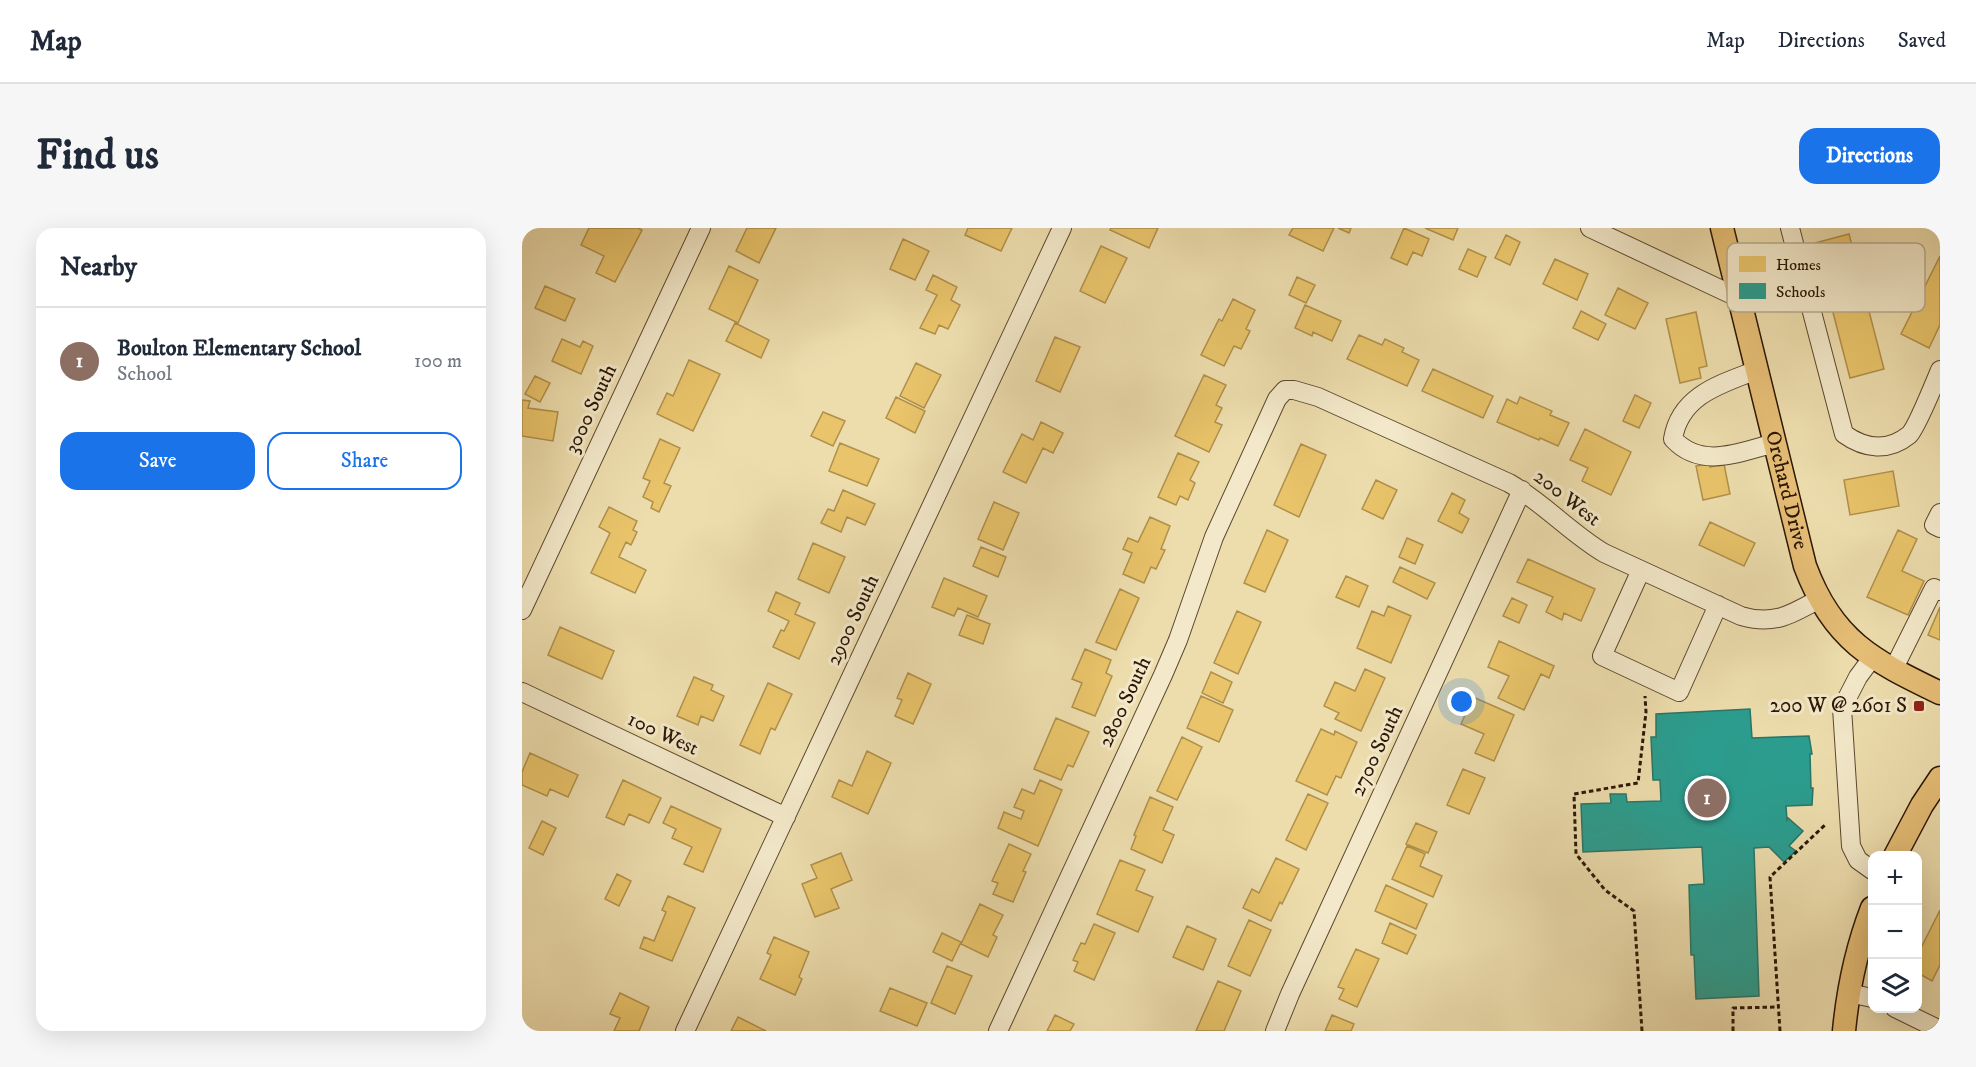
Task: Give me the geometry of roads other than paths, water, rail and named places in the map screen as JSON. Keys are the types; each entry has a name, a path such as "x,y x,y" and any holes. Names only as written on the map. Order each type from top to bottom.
{"main road":[{"name":"Orchard Drive","path":"1722,228 1727,250"},
{"name":"Orchard Drive","path":"1742,312 1805,566 1819,598 1841,631 1872,658 1940,693"},
{"path":"1897,851 1922,805 1940,778"},
{"path":"1844,1031 1849,993 1868,920"}],"street":[{"name":"3000 South","path":"522,610 701,228"},
{"name":"2900 South","path":"685,1031 1062,228"},
{"path":"1590,228 1727,292"},
{"path":"1790,228 1794,243"},
{"path":"1812,312 1844,434 1854,441 1870,447 1888,446 1910,434 1940,370"},
{"path":"1757,370 1701,394 1675,425 1673,439 1680,447 1699,456 1718,457 1775,443"},
{"name":"200 West","path":"1285,390 1294,390 1318,397 1522,490 1595,548 1752,619 1772,620 1795,612 1819,598"},
{"name":"2800 South","path":"998,1031 1163,675 1178,640 1214,537 1277,399 1285,390"},
{"name":"2700 South","path":"1275,1031 1522,490"},
{"path":"1940,513 1934,525 1940,528"},
{"path":"1641,570 1602,656 1679,692 1719,605"},
{"path":"1893,670 1934,588 1940,591"},
{"path":"1868,867 1858,860 1851,846 1842,708 1858,677 1872,658"},
{"name":"100 West","path":"522,692 786,817"},
{"path":"1849,993 1868,998"},
{"path":"1905,1013 1940,1030"}],"place":[{"name":"200 W @ 2601 S","path":"1919,706"},
{"name":"Boulton Elementary School","path":"1707,798"}]}
